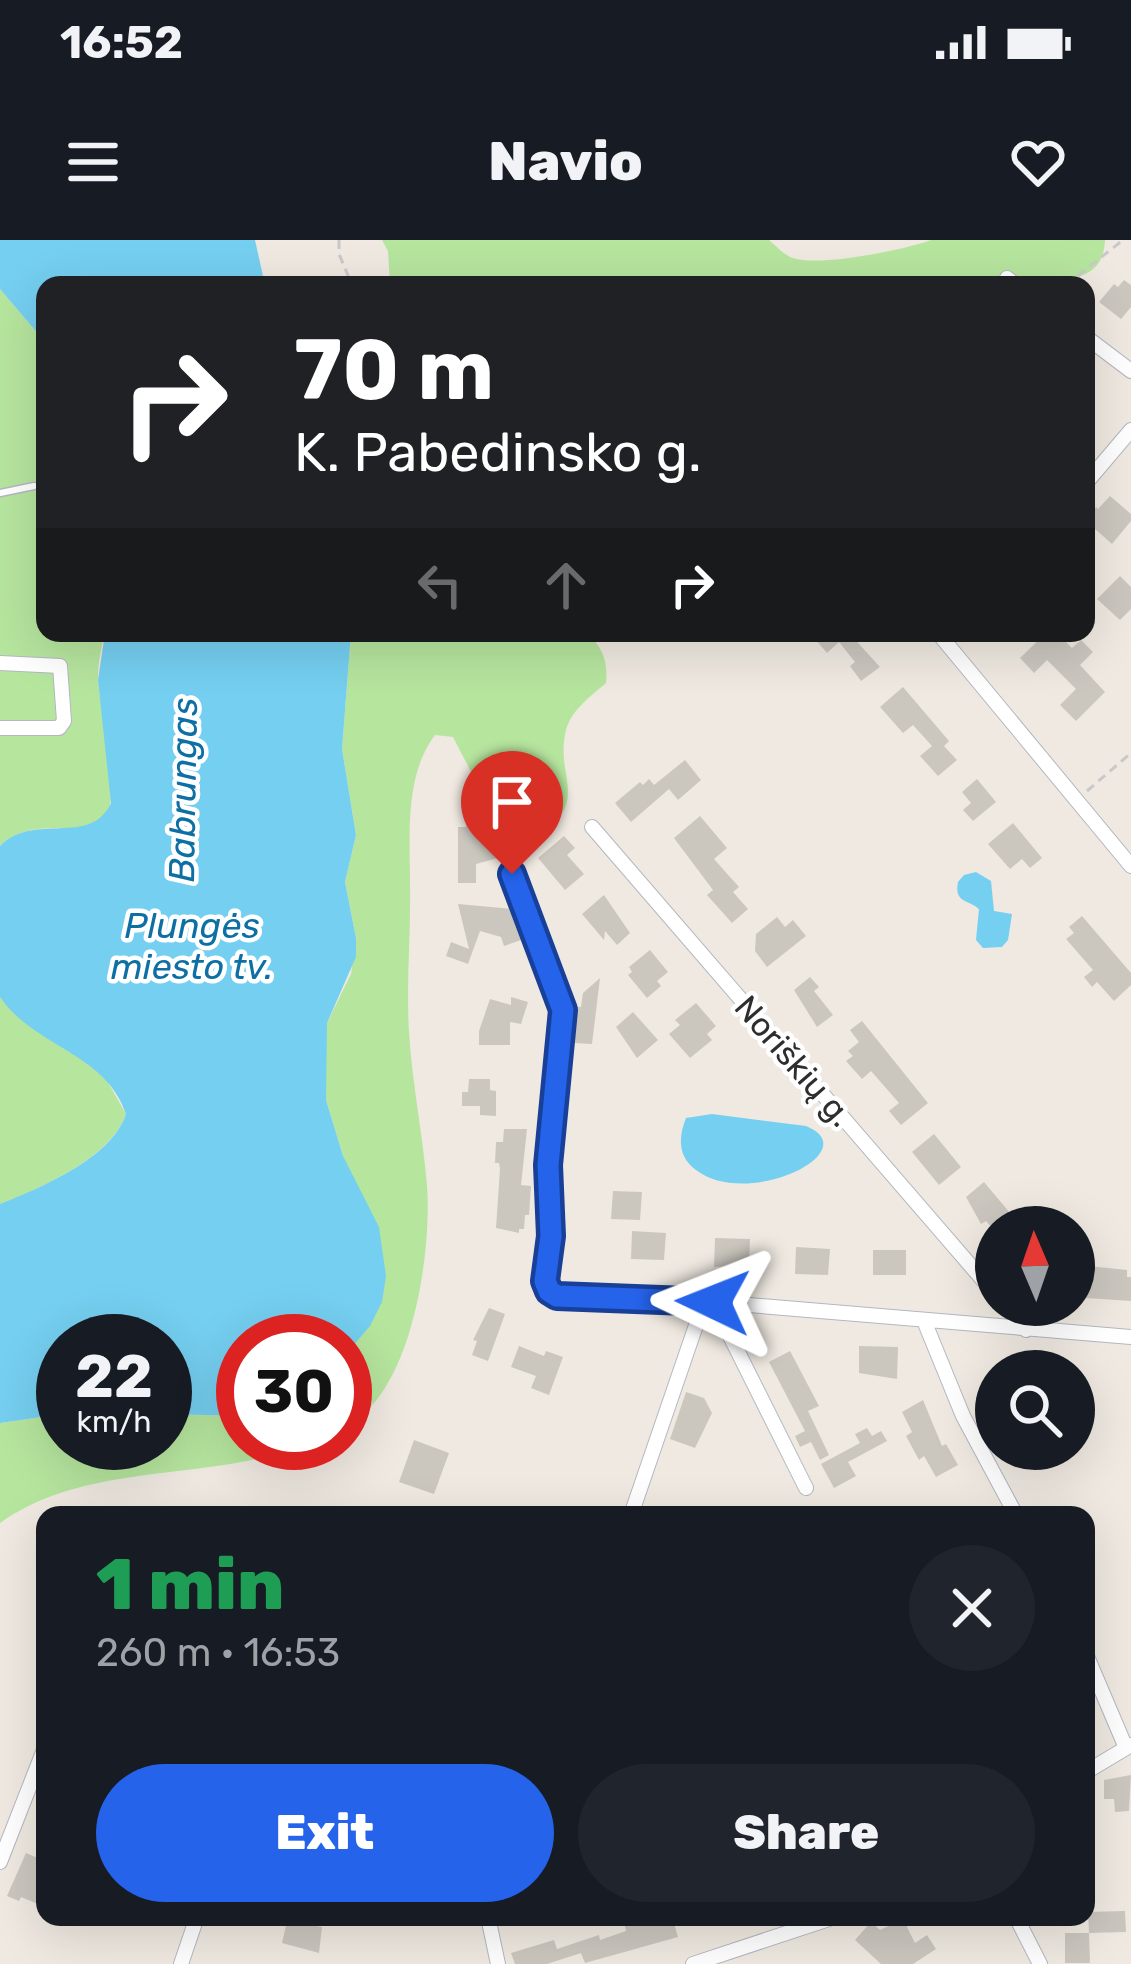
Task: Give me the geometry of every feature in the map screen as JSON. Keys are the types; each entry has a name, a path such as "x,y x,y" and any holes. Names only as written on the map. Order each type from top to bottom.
{"street":[{"path":"1095,345 1131,371"},
{"path":"1095,472 1131,430"},
{"path":"952,642 1131,866"},
{"path":"0,663 60,666 64,721 59,728 0,728"},
{"name":"Noriškių g.","path":"592,826 975,1270"},
{"path":"512,874 563,1010 548,1165 551,1236 545,1281 549,1291 557,1296 708,1302 1131,1337"},
{"path":"708,1302 806,1488"},
{"path":"635,1506 708,1302"},
{"path":"925,1323 963,1416 1011,1506"},
{"path":"1023,1326 1026,1330"},
{"path":"1095,1673 1129,1746 1095,1767"},
{"path":"0,1862 36,1770"},
{"path":"181,1964 194,1926"},
{"path":"490,1926 498,1964"},
{"path":"693,1964 808,1926"},
{"path":"1021,1926 1040,1964"}],"lane":[{"path":"0,493 34,486"}],"path":[{"path":"339,240 348,276"},
{"path":"1077,276 1123,240"},
{"path":"1077,800 1131,753"}],"green space":[{"path":"382,240 769,240 790,257 822,260 931,240 1105,240 1096,267 1080,276 389,276 388,251"},
{"path":"0,289 36,331 36,642 103,642 98,679 112,790 110,806 95,824 27,831 0,846"},
{"path":"350,642 597,644 606,683 567,726 565,808 558,820 526,846 512,851 453,737 435,735 418,769 410,827 408,1014 427,1186 426,1247 402,1354 372,1405 372,1314 352,1314 343,1156 326,1100 324,1043 327,1023 351,974 356,938 345,882 356,835 342,749"},
{"path":"0,997 105,1077 126,1114 118,1130 90,1158 0,1204"},
{"path":"192,1415 216,1415 216,1466 192,1469"},
{"path":"36,1418 36,1470 184,1470 61,1493 0,1523 0,1423"}],"water":[{"path":"0,240 255,240 263,276 36,276 36,331 0,289"},
{"name":"Plungės miesto tv.","path":"104,642 350,642 342,749 356,835 345,882 356,957 327,1023 326,1100 343,1156 379,1227 386,1276 382,1302 372,1322 372,1314 216,1314 216,1415 192,1415 192,1314 36,1314 36,1418 0,1423 0,1204 91,1158 118,1130 126,1114 103,1077 31,1028 0,997 0,846 29,831 90,824 111,803 98,680"},
{"path":"976,872 991,881 994,911 1012,914 1008,940 1002,947 983,948 976,940 979,909 958,894 958,882"},
{"path":"712,1114 806,1126 821,1137 822,1149 794,1172 770,1180 718,1181 690,1165 681,1147 686,1118"}],"building":[{"path":"1124,280 1131,285 1131,307 1121,319 1099,302 1114,284 1118,287"},
{"path":"1110,496 1131,514 1131,521 1112,544 1095,529 1098,509"},
{"path":"1120,576 1131,587 1131,609 1120,620 1097,599"},
{"path":"818,642 839,642 827,653"},
{"path":"839,642 857,642 880,667 861,681 850,666 855,662"},
{"path":"1037,642 1066,642 1072,648 1083,642 1093,652 1080,665 1105,692 1076,721 1060,705 1076,689 1047,660 1034,673 1020,658"},
{"path":"903,687 949,741 944,746 957,760 938,776 920,756 932,746 913,725 903,733 880,707"},
{"path":"685,760 701,780 678,800 669,789 631,822 615,803 640,782 643,785 649,779 654,785"},
{"path":"977,779 996,802 973,821 963,810 971,803 962,792"},
{"path":"466,794 478,794 505,856 476,864 476,883 458,883 458,827 466,827"},
{"path":"700,816 727,848 714,859 739,887 733,892 748,909 732,923 707,895 713,890 674,838"},
{"path":"1013,823 1042,858 1030,868 1022,859 1010,869 988,844"},
{"path":"564,836 575,848 567,855 584,874 565,890 538,858"},
{"path":"604,895 630,933 617,945 605,931 604,940 582,914"},
{"path":"458,904 513,909 524,939 504,946 501,937 480,931 468,964 446,956 451,942 469,949"},
{"path":"1082,916 1131,973 1131,985 1114,1001 1097,982 1092,987 1084,977 1093,970 1066,939 1074,933 1069,927"},
{"path":"777,917 785,927 793,920 806,936 767,967 755,951 756,934"},
{"path":"650,950 668,972 647,998 628,975 629,967"},
{"path":"810,977 819,987 814,991 833,1015 817,1027 794,990"},
{"path":"600,978 592,1044 573,1043 576,1007 581,1007 583,993"},
{"path":"511,997 528,1002 521,1024 510,1022 510,1045 479,1045 490,999 511,1005"},
{"path":"696,1003 716,1026 707,1034 712,1040 690,1058 669,1034 680,1025 675,1020"},
{"path":"633,1012 658,1040 637,1058 616,1027"},
{"path":"862,1021 928,1103 901,1125 889,1111 899,1103 871,1071 862,1079 846,1061 853,1056 848,1051 859,1042 850,1030"},
{"path":"469,1079 490,1079 490,1090 496,1091 496,1116 480,1115 480,1106 462,1106"},
{"path":"504,1129 527,1129 521,1185 531,1186 529,1215 519,1233 496,1228 500,1169 495,1163 496,1142 503,1142"},
{"path":"934,1134 961,1167 939,1185 912,1152"},
{"path":"984,1182 1004,1206 975,1206 975,1213 966,1197"},
{"path":"613,1191 642,1192 640,1220 611,1219"},
{"path":"632,1231 666,1233 664,1260 631,1259"},
{"path":"715,1238 750,1239 749,1265 714,1267"},
{"path":"796,1247 830,1249 828,1275 795,1274"},
{"path":"873,1250 906,1250 906,1275 873,1275"},
{"path":"1095,1267 1127,1270 1131,1301 1095,1299"},
{"path":"489,1308 505,1314 488,1361 472,1355 477,1341 473,1340"},
{"path":"519,1346 544,1356 546,1351 563,1357 549,1395 531,1388 536,1376 511,1367"},
{"path":"859,1346 898,1347 897,1379 859,1373"},
{"path":"790,1351 819,1406 808,1411 829,1455 820,1460 811,1442 800,1447 795,1436 805,1431 769,1362"},
{"path":"686,1392 704,1398 712,1413 695,1448 670,1439"},
{"path":"923,1400 942,1446 946,1444 958,1465 936,1477 924,1456 919,1460 906,1436 912,1432 902,1412"},
{"path":"867,1428 872,1436 881,1431 887,1441 848,1462 856,1476 834,1488 821,1464 860,1443 855,1434"},
{"path":"414,1440 449,1453 434,1494 399,1482"},
{"path":"1131,1775 1129,1811 1115,1812 1114,1799 1104,1799 1104,1780"},
{"path":"26,1853 36,1857 36,1903 7,1896"},
{"path":"1125,1911 1126,1932 1089,1933 1089,1926 1095,1926 1095,1912"},
{"path":"286,1926 322,1927 319,1953 282,1943"},
{"path":"625,1926 675,1926 678,1937 585,1963 581,1953 547,1964 515,1964 511,1953 554,1940 557,1949 626,1931"},
{"path":"867,1926 880,1930 906,1926 915,1943 927,1935 936,1949 913,1964 881,1964 855,1940"},
{"path":"1065,1933 1089,1933 1090,1963 1065,1963"}],"route":[{"path":"512,874 563,1010 548,1165 551,1236 545,1281 549,1291 557,1296 713,1302"}],"water label":[{"name":"Babrungas","path":"183,790"}]}
